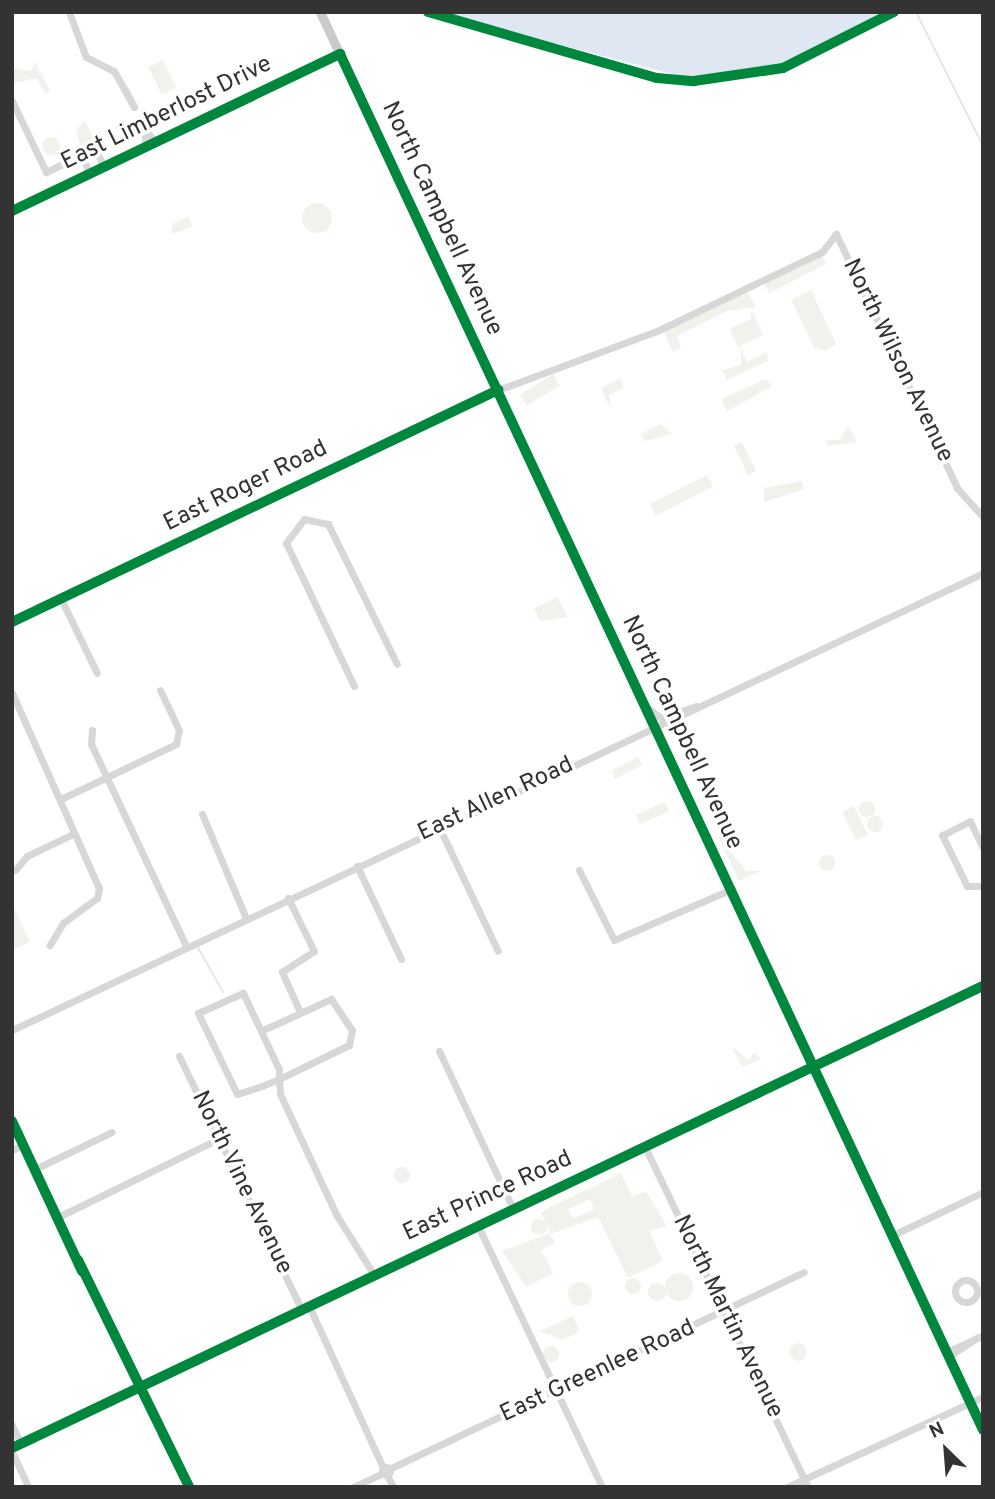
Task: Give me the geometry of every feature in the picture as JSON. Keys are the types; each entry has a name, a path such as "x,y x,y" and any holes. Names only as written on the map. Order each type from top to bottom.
{"main road":[{"name":"North Campbell Avenue","path":"320,12 656,725 983,1430"},
{"name":"East Prince Road","path":"15,1448 814,1066 982,989"}],"street":[{"path":"69,12 86,57 114,71 155,143"},
{"name":"East Limberlost Drive","path":"12,211 340,54"},
{"path":"12,101 46,172 95,148 104,167"},
{"path":"141,122 147,146"},
{"path":"81,155 90,174"},
{"name":"East Roger Road","path":"12,622 498,390 657,331 822,252 825,240 836,234"},
{"name":"North Wilson Avenue","path":"836,234 957,488 983,517"},
{"path":"354,686 286,543 304,519 328,524 397,664"},
{"name":"East Allen Road","path":"12,1030 982,573"},
{"path":"61,599 97,673"},
{"path":"63,798 176,744 179,730 160,690"},
{"path":"12,693 63,798 73,834 100,893 70,914 51,945"},
{"path":"648,708 661,718 697,706"},
{"path":"92,730 91,744 186,946"},
{"path":"202,814 246,918"},
{"path":"983,848 970,821 942,835 967,886 983,886"},
{"path":"439,827 498,951"},
{"path":"15,870 27,856 73,834"},
{"path":"357,866 401,959"},
{"path":"579,870 614,940 644,931 732,889"},
{"path":"288,898 314,951 282,972 300,1012"},
{"path":"263,1030 300,1012 335,1000 353,1041 279,1079 235,1092 198,1013 240,992 263,1030 279,1079 280,1094 337,1216 374,1275"},
{"path":"439,1051 513,1209"},
{"name":"North Vine Avenue","path":"179,1056 393,1487"},
{"path":"12,1121 187,1483"},
{"path":"35,1169 112,1132"},
{"path":"58,1217 220,1138"},
{"path":"12,1150 23,1145"},
{"name":"North Martin Avenue","path":"645,1147 808,1487"},
{"path":"893,1235 983,1192"},
{"path":"478,1226 601,1487"},
{"name":"East Greenlee Road","path":"353,1487 724,1314 804,1272"},
{"path":"948,1354 980,1336 983,1345"},
{"path":"787,1487 983,1397"},
{"path":"12,1425 15,1448 28,1487"}],"shaded area":[{"path":"436,12 885,12 781,67 687,78"},
{"path":"163,60 176,88 162,95 148,67"},
{"path":"35,62 50,91 45,94 37,78 15,83 12,77 12,68 31,71"},
{"path":"85,121 94,138 81,150 76,130"},
{"path":"47,137 55,137 60,146 58,153 47,155 42,150 42,142"},
{"path":"317,203 328,207 332,218 328,229 317,233 306,229 302,218 306,207"},
{"path":"189,216 192,227 171,234 173,224"},
{"path":"822,256 826,264 769,293 764,283"},
{"path":"811,290 836,344 825,351 814,347 791,300"},
{"path":"747,292 756,307 727,311 677,336 681,347 673,352 663,331"},
{"path":"752,311 763,335 738,347 729,329 750,320"},
{"path":"741,348 747,362 767,352 768,361 727,380 722,370 741,365"},
{"path":"553,374 560,385 527,406 520,395"},
{"path":"620,378 624,388 609,395 611,410 601,388"},
{"path":"766,379 772,386 727,411 721,399"},
{"path":"660,424 672,434 645,441 641,434"},
{"path":"848,425 857,442 828,446 825,440 840,440"},
{"path":"742,442 756,471 748,475 734,446"},
{"path":"707,475 713,487 656,516 650,504"},
{"path":"802,481 804,489 764,502 764,488"},
{"path":"557,597 568,617 540,621 534,609"},
{"path":"638,757 642,765 615,779 611,771"},
{"path":"867,801 873,803 873,815 867,817 861,815 859,809 861,803"},
{"path":"665,802 669,811 640,824 636,815"},
{"path":"854,806 868,835 856,840 842,812"},
{"path":"872,816 878,816 883,824 881,830 872,832 867,827 867,821"},
{"path":"717,834 746,871 760,871 739,881"},
{"path":"827,855 833,857 833,869 827,871 821,869 819,863 821,857"},
{"path":"14,908 30,942 12,950 12,909"},
{"path":"732,1047 749,1060 754,1053 761,1059 742,1067"},
{"path":"399,1167 405,1167 410,1175 408,1181 399,1183 394,1178 394,1172"},
{"path":"621,1173 632,1196 646,1192 667,1226 649,1231 663,1261 628,1278 598,1217 550,1234 555,1243 541,1250 553,1273 526,1287 502,1251 550,1233 541,1212","holes":["590,1199 594,1209 573,1219 568,1209"]},
{"path":"536,1219 542,1219 547,1227 545,1233 536,1235 531,1230 531,1224"},
{"path":"679,1273 689,1277 693,1287 689,1297 679,1301 669,1297 665,1287 669,1277"},
{"path":"633,1278 639,1280 639,1292 633,1294 627,1292 625,1286 627,1280"},
{"path":"580,1282 589,1285 592,1294 589,1303 580,1306 571,1303 568,1294 571,1285"},
{"path":"657,1283 663,1286 666,1292 663,1298 657,1301 651,1298 648,1292 651,1286"},
{"path":"573,1316 580,1331 563,1340 540,1331"},
{"path":"798,1343 804,1346 807,1352 804,1358 798,1361 792,1358 789,1352 792,1346"},
{"path":"551,1346 559,1354 551,1362 543,1354"}],"waterway":[{"path":"916,12 983,146"},
{"path":"197,946 223,992"}],"cycle path":[{"path":"428,12 657,78 694,81 783,68 894,12"},
{"path":"12,211 340,54 983,1430"},
{"path":"12,622 498,390"},
{"path":"12,1448 983,986"},
{"path":"12,1121 82,1271"},
{"path":"78,1260 189,1487"}]}
